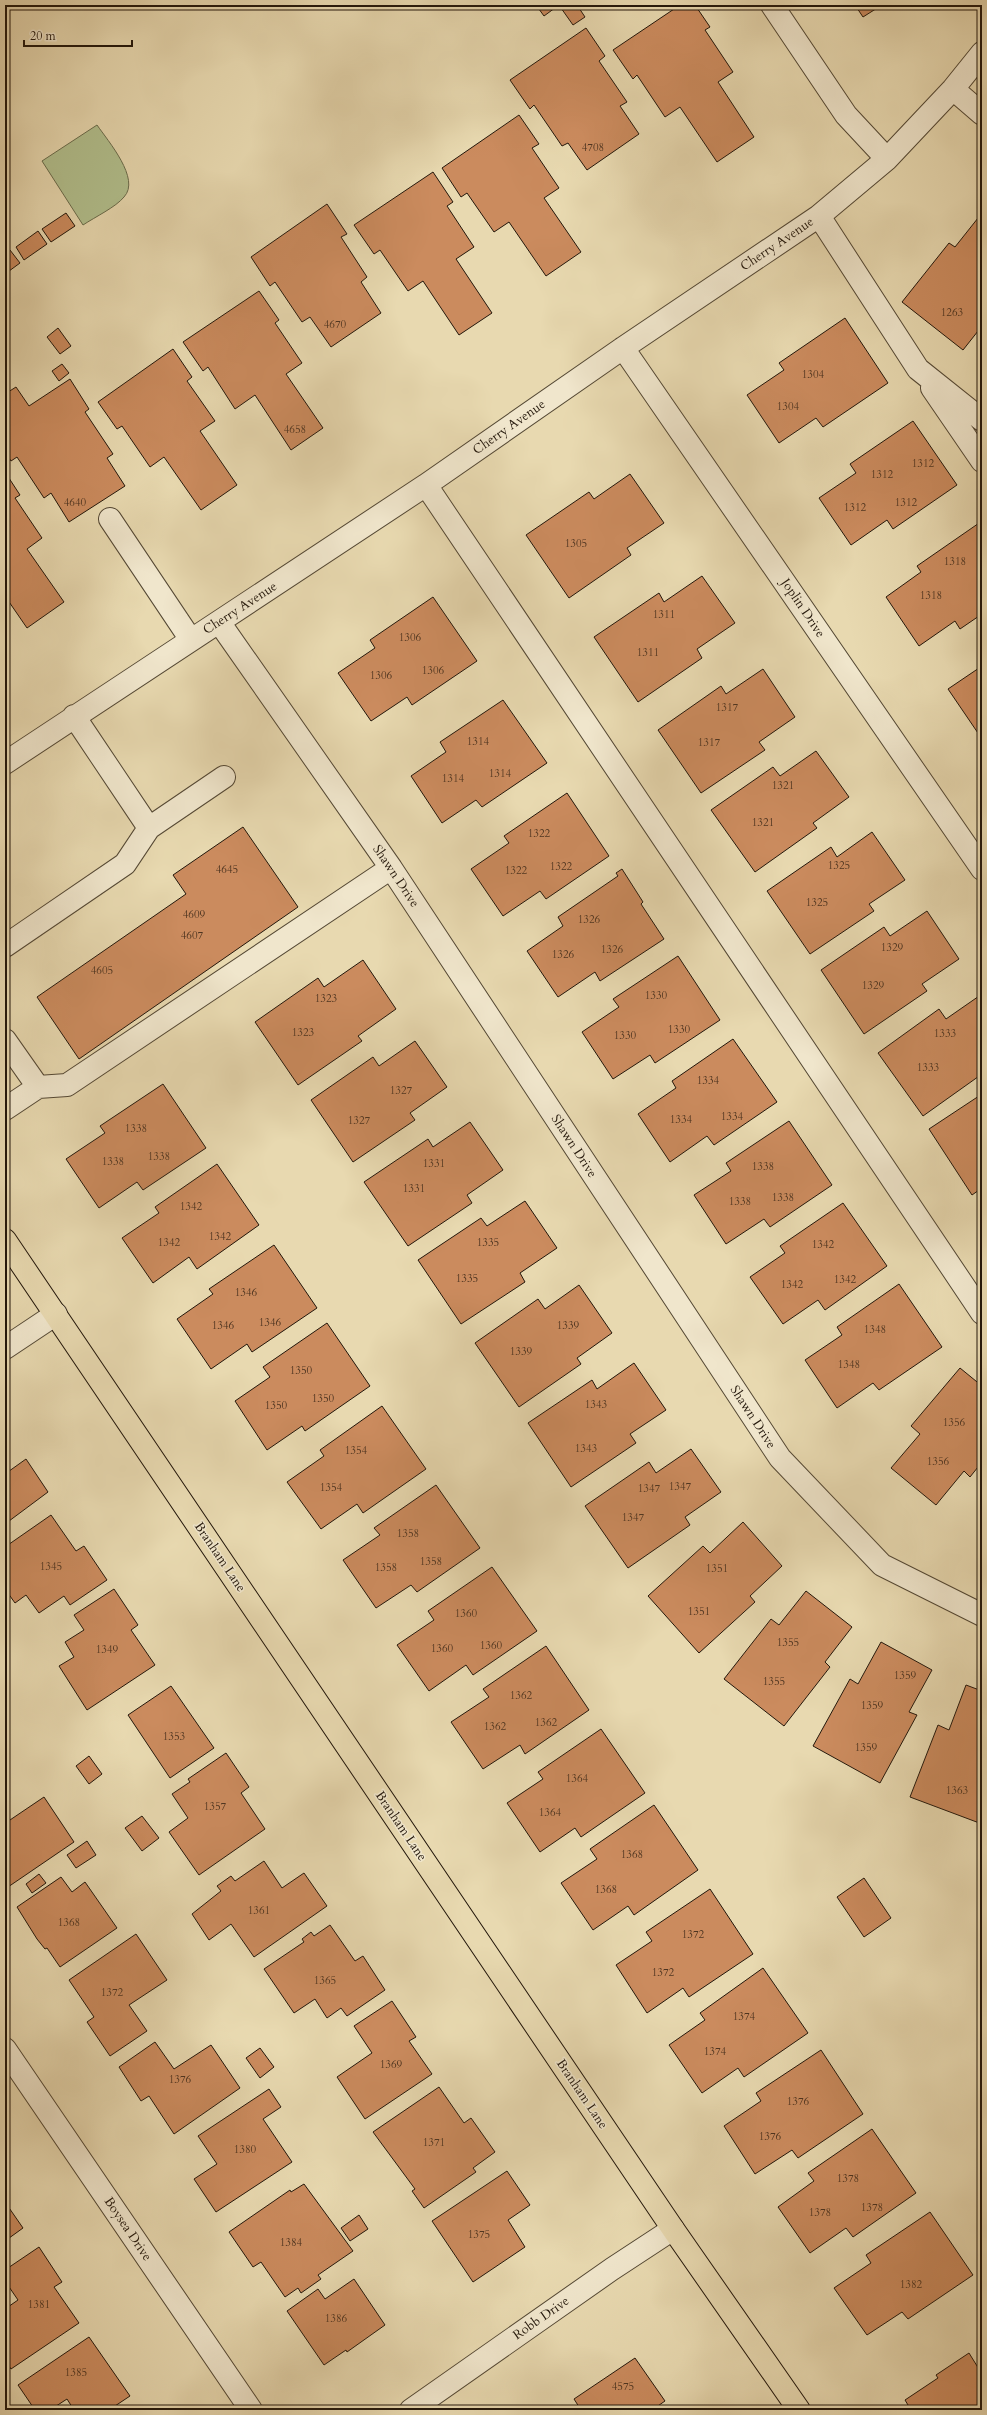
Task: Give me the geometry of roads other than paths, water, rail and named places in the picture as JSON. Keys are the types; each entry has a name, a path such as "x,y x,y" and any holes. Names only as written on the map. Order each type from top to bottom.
{"main road":[{"name":"Branham Lane","path":"5,1240 674,2229 799,2410"}],"street":[{"path":"772,5 846,115 887,159"},
{"name":"Cherry Avenue","path":"8,756 74,716 426,486 623,348 819,216 887,159 953,89 982,54"},
{"path":"953,89 982,114"},
{"path":"819,216 918,369 982,461"},
{"name":"Joplin Drive","path":"623,348 982,869"},
{"path":"918,369 982,420"},
{"path":"426,486 982,1313"},
{"path":"110,519 191,640"},
{"name":"Shawn Drive","path":"219,622 391,868 780,1458 882,1565 982,1615"},
{"path":"74,716 149,828"},
{"path":"5,946 125,864 149,828 224,777"},
{"path":"5,1109 38,1087 67,1085 391,868"},
{"path":"5,1040 38,1087"},
{"path":"5,1348 56,1314"},
{"name":"Boysea Drive","path":"5,2049 251,2410"},
{"name":"Robb Drive","path":"411,2410 612,2269 674,2229"}]}
